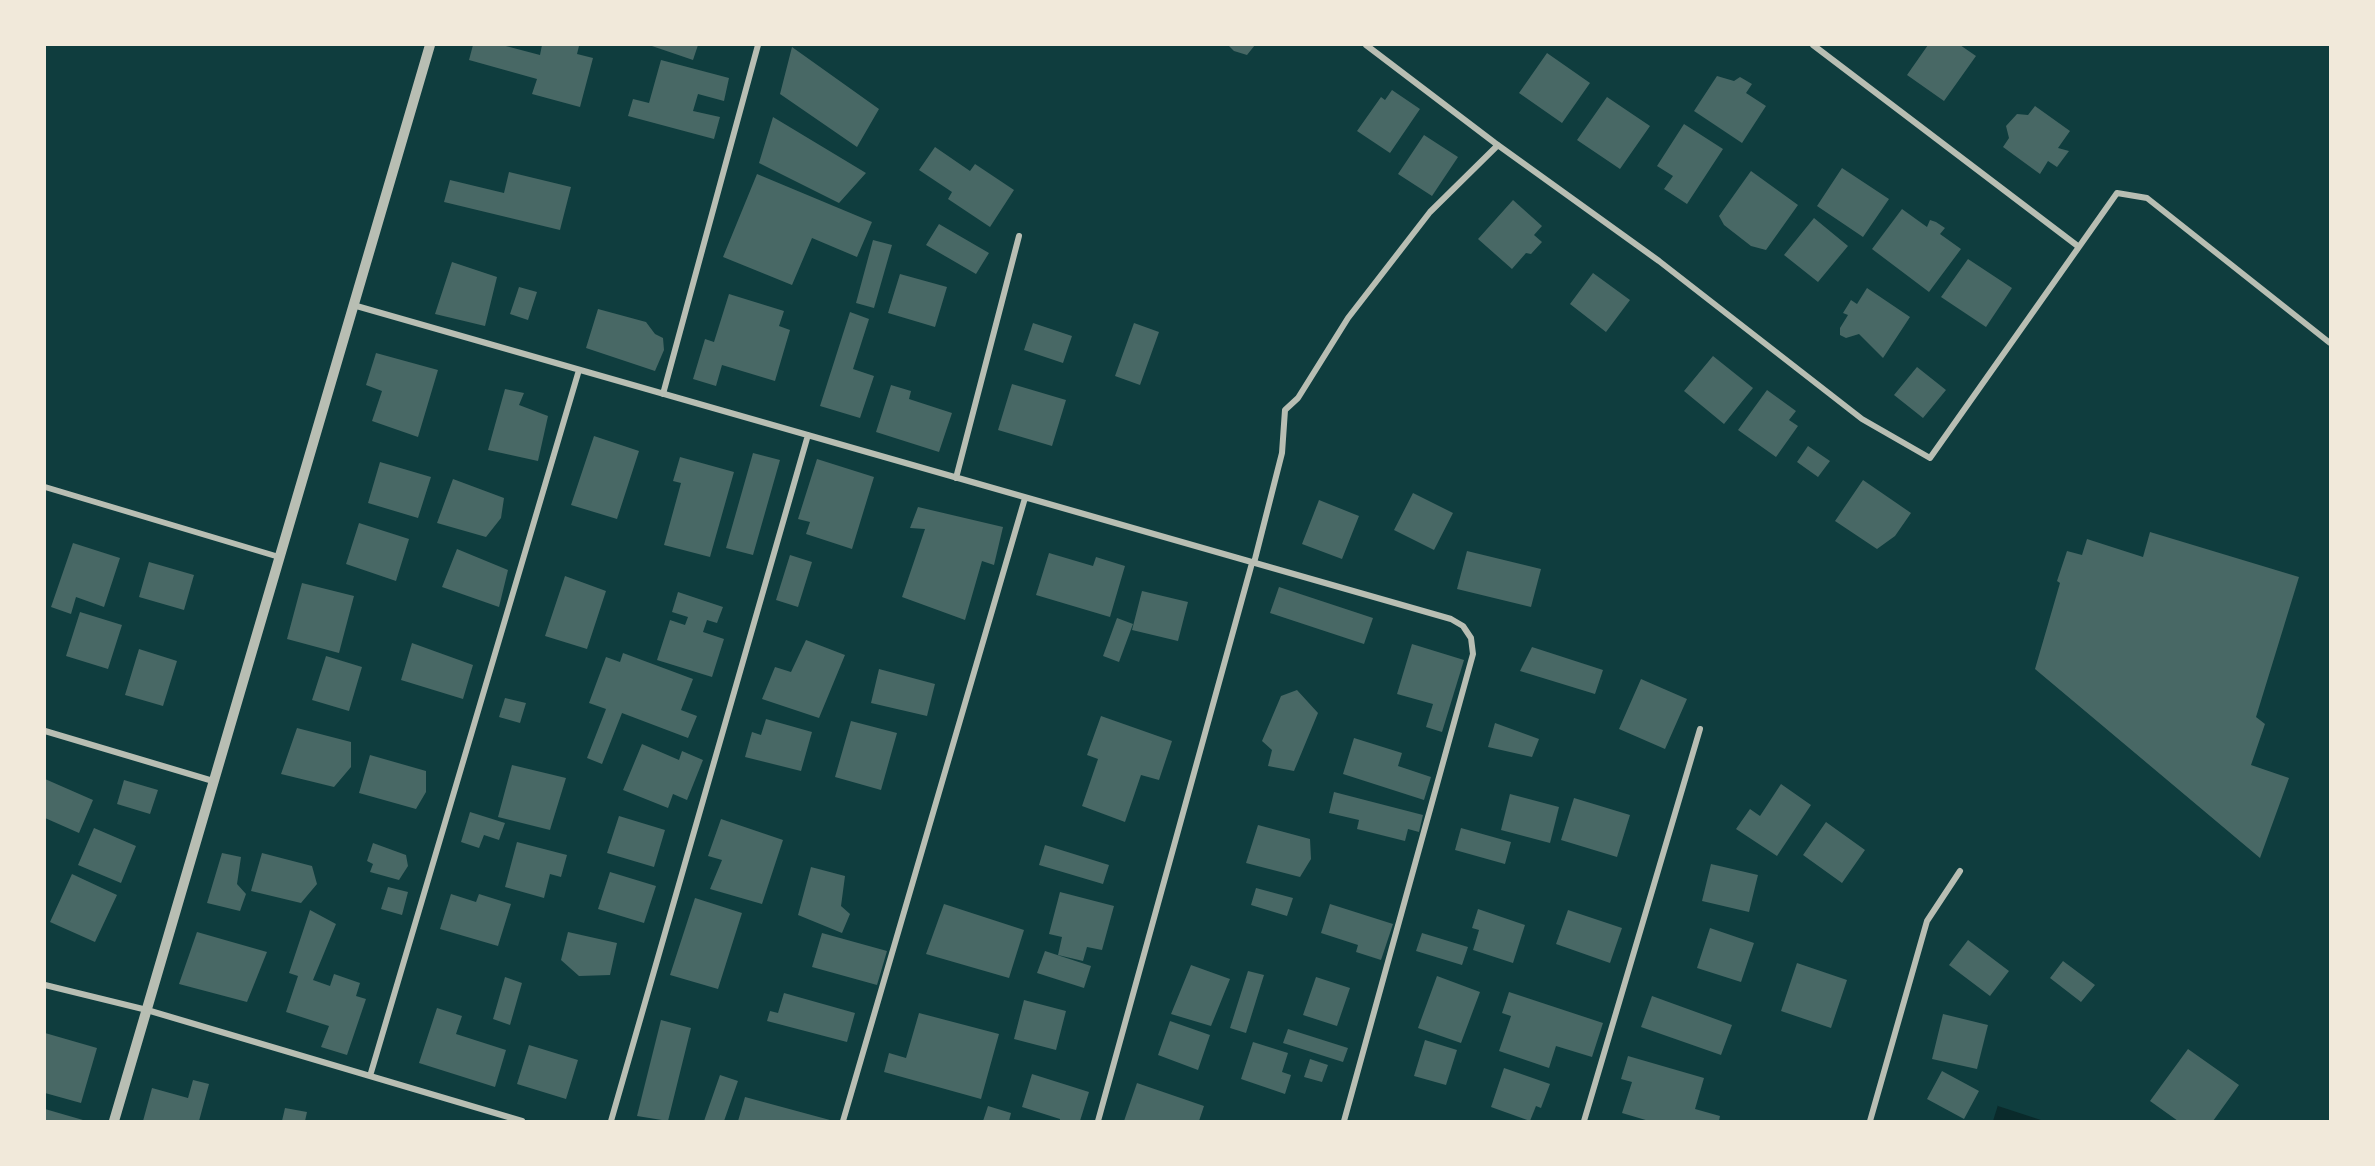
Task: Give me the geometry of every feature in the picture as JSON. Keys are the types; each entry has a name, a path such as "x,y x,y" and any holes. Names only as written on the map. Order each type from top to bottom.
{"street":[{"path":"114,1121 430,45"},
{"path":"663,394 759,45"},
{"path":"1366,45 1498,145 1659,261 1862,419 1930,458 2117,193 2147,198 2330,343"},
{"path":"1813,45 2079,247"},
{"path":"1098,1121 1282,453 1285,410 1298,398 1348,318 1430,212 1498,145"},
{"path":"956,478 1019,236"},
{"path":"352,305 1451,619 1463,626 1471,638 1473,654 1344,1121"},
{"path":"370,1076 579,370"},
{"path":"611,1121 808,435"},
{"path":"45,487 279,556"},
{"path":"843,1121 1025,498"},
{"path":"1584,1121 1700,729"},
{"path":"45,731 213,781"},
{"path":"1870,1121 1927,921 1960,871"},
{"path":"45,985 147,1010 522,1121"}],"water":[{"path":"1998,1106 2044,1121 1993,1121"}],"building":[{"path":"473,45 502,45 540,55 542,45 579,46 577,54 593,58 580,107 532,94 537,79 469,60"},
{"path":"649,45 698,45 693,60"},
{"path":"1228,45 1255,45 1247,55 1234,51"},
{"path":"1928,45 1960,45 1976,56 1944,101 1907,75"},
{"path":"792,47 879,109 857,147 780,94"},
{"path":"1547,53 1590,83 1562,123 1519,93"},
{"path":"661,60 729,78 724,101 698,94 693,111 720,117 714,139 628,116 633,99 649,103"},
{"path":"1717,76 1734,81 1740,77 1752,84 1746,93 1766,106 1742,143 1694,111"},
{"path":"1392,90 1420,109 1390,153 1357,131 1381,97 1385,100"},
{"path":"1607,97 1650,126 1620,169 1577,140"},
{"path":"2035,106 2070,131 2058,148 2069,151 2057,167 2048,161 2040,174 2003,147 2009,138 2006,126 2017,114 2028,115"},
{"path":"773,117 866,173 839,203 759,163"},
{"path":"1684,124 1723,149 1687,204 1664,189 1673,176 1657,166"},
{"path":"1424,135 1458,157 1432,196 1398,174"},
{"path":"935,147 970,171 975,164 1014,190 990,227 948,199 952,192 919,170"},
{"path":"1842,168 1889,199 1863,237 1817,206"},
{"path":"1751,171 1798,205 1766,250 1751,246 1724,225 1719,216"},
{"path":"509,172 571,187 560,230 444,202 450,180 504,193"},
{"path":"757,174 872,222 857,257 812,238 792,285 723,257"},
{"path":"1513,200 1542,226 1534,235 1542,242 1531,254 1526,253 1512,269 1478,239"},
{"path":"1902,209 1927,227 1930,220 1945,228 1940,234 1961,249 1929,292 1872,249"},
{"path":"1814,218 1848,246 1818,282 1784,255"},
{"path":"939,224 989,253 976,274 926,245"},
{"path":"873,240 892,245 874,308 856,303"},
{"path":"1968,259 2012,288 1986,327 1941,297"},
{"path":"452,262 497,277 485,326 435,314"},
{"path":"1593,273 1630,300 1606,332 1570,304"},
{"path":"900,274 947,287 935,327 888,313"},
{"path":"519,287 537,292 528,320 510,314"},
{"path":"1867,288 1910,317 1883,358 1859,334 1846,338 1840,335 1840,328 1848,315 1843,313 1851,300 1857,304"},
{"path":"729,294 784,311 779,326 790,330 775,381 722,365 716,386 693,379 705,339 714,342"},
{"path":"598,309 646,322 655,334 663,338 664,350 655,371 586,348"},
{"path":"850,312 869,319 853,369 874,376 860,418 820,406"},
{"path":"1033,323 1072,336 1063,363 1024,350"},
{"path":"1134,323 1159,332 1140,385 1115,376"},
{"path":"376,353 438,370 418,437 372,421 382,391 366,385"},
{"path":"1713,356 1753,388 1724,424 1684,391"},
{"path":"1917,367 1946,390 1923,418 1894,395"},
{"path":"1012,384 1066,400 1052,446 998,430"},
{"path":"891,385 911,391 909,399 952,413 939,452 876,432"},
{"path":"505,389 524,393 519,405 548,416 538,461 488,450"},
{"path":"1767,390 1796,411 1789,420 1798,426 1776,457 1738,430"},
{"path":"594,436 639,451 617,519 571,505"},
{"path":"1808,446 1830,461 1818,477 1797,462"},
{"path":"753,453 780,460 753,555 726,548"},
{"path":"680,457 734,472 710,557 664,545 681,483 673,481"},
{"path":"817,459 874,477 852,549 806,534 810,522 798,519"},
{"path":"380,462 431,477 418,518 368,503"},
{"path":"453,479 504,498 501,518 486,537 437,523"},
{"path":"1863,480 1911,513 1895,536 1877,549 1835,521"},
{"path":"1413,493 1453,513 1434,550 1394,530"},
{"path":"1319,500 1359,516 1342,559 1302,544"},
{"path":"918,507 1003,527 994,565 982,561 965,620 902,597 925,529 910,528"},
{"path":"359,523 409,539 396,581 346,564"},
{"path":"2150,532 2299,577 2256,717 2265,724 2251,765 2289,778 2260,858 2035,669 2067,551 2082,555 2087,539 2143,557"},
{"path":"73,543 120,558 104,607 76,597 71,614 51,607"},
{"path":"457,549 508,570 499,607 442,587"},
{"path":"1467,551 1541,569 1531,607 1457,589"},
{"path":"1049,553 1093,566 1096,557 1125,566 1110,617 1036,595"},
{"path":"790,555 812,562 798,607 776,600"},
{"path":"149,562 194,575 184,610 139,597"},
{"path":"565,576 606,591 587,649 545,636"},
{"path":"302,583 354,596 339,653 287,639"},
{"path":"1279,587 1373,618 1364,644 1270,613"},
{"path":"1142,591 1188,602 1178,641 1132,630"},
{"path":"678,592 723,607 717,623 707,620 703,632 724,639 712,677 657,660 670,620 685,625 688,617 672,612"},
{"path":"80,612 122,625 108,669 66,656"},
{"path":"1117,618 1133,624 1119,662 1103,656"},
{"path":"806,640 845,655 819,718 762,699 775,667 791,672"},
{"path":"412,643 473,665 463,699 401,680"},
{"path":"1412,644 1464,660 1442,732 1426,727 1433,704 1397,694"},
{"path":"1532,647 1603,670 1595,694 1520,671"},
{"path":"139,649 177,661 163,706 125,695"},
{"path":"623,653 693,679 681,710 697,716 688,738 622,713 602,764 587,758 606,709 589,703 606,657 620,662"},
{"path":"326,656 362,667 349,711 312,700"},
{"path":"879,669 935,684 927,716 871,703"},
{"path":"1641,679 1687,699 1665,749 1619,729"},
{"path":"1297,690 1318,713 1294,771 1268,766 1272,750 1262,741 1281,696"},
{"path":"505,698 526,703 520,723 499,717"},
{"path":"1101,716 1172,741 1159,780 1141,775 1125,822 1082,806 1098,759 1087,755"},
{"path":"766,719 812,732 801,771 745,757 752,732 761,735"},
{"path":"851,721 897,733 881,790 835,777"},
{"path":"1495,723 1539,739 1532,757 1488,747"},
{"path":"297,728 351,742 351,767 334,787 281,774"},
{"path":"1354,738 1402,753 1398,766 1431,777 1424,800 1343,774"},
{"path":"642,744 679,760 682,751 703,760 687,800 673,794 668,808 623,790"},
{"path":"370,755 426,771 426,792 416,809 359,793"},
{"path":"512,765 566,778 550,830 498,817"},
{"path":"45,779 93,800 79,833 45,818"},
{"path":"124,780 158,790 150,814 117,804"},
{"path":"1781,784 1811,805 1777,856 1736,829 1750,809 1760,816"},
{"path":"1334,792 1423,815 1419,832 1408,829 1405,841 1357,829 1359,820 1329,813"},
{"path":"1510,794 1559,807 1550,843 1501,830"},
{"path":"1574,798 1630,815 1617,857 1561,840"},
{"path":"470,812 505,823 499,840 484,835 479,848 461,842"},
{"path":"619,816 665,830 654,867 607,853"},
{"path":"721,819 783,840 762,904 710,889 722,860 708,856"},
{"path":"1826,822 1865,850 1842,883 1803,855"},
{"path":"1258,825 1310,839 1311,859 1300,877 1246,863"},
{"path":"94,828 136,846 121,883 78,865"},
{"path":"1461,828 1511,842 1505,864 1455,850"},
{"path":"517,842 567,855 561,877 550,874 544,898 505,887"},
{"path":"373,843 406,855 408,866 399,880 370,872 373,864 367,861"},
{"path":"1045,845 1109,865 1103,884 1039,865"},
{"path":"222,853 241,857 237,884 246,894 240,911 207,903"},
{"path":"262,853 312,866 317,884 301,903 251,891"},
{"path":"1711,864 1758,875 1749,912 1702,901"},
{"path":"811,867 845,876 841,906 850,914 842,933 798,915"},
{"path":"610,872 656,886 644,923 598,909"},
{"path":"72,874 117,895 95,942 50,922"},
{"path":"388,887 408,892 402,915 381,909"},
{"path":"1256,888 1293,898 1287,916 1251,905"},
{"path":"1060,892 1114,906 1102,950 1087,947 1083,961 1058,955 1062,937 1049,934"},
{"path":"451,894 476,902 479,894 511,904 498,946 440,929"},
{"path":"695,898 742,913 718,989 670,975"},
{"path":"944,904 1024,930 1009,978 926,954"},
{"path":"1330,904 1393,924 1381,960 1356,952 1358,945 1321,933"},
{"path":"1478,909 1525,925 1513,963 1473,950 1479,930 1472,928"},
{"path":"310,910 336,924 313,980 330,986 334,974 360,983 356,996 366,999 347,1055 321,1047 329,1026 286,1012 298,976 289,973"},
{"path":"1568,910 1622,928 1610,963 1556,944"},
{"path":"1710,928 1754,943 1741,982 1697,968"},
{"path":"197,932 267,952 247,1002 179,984"},
{"path":"568,932 617,943 610,975 579,976 561,960"},
{"path":"822,933 887,951 877,985 812,967"},
{"path":"1422,933 1468,947 1462,965 1416,951"},
{"path":"1968,940 2009,971 1990,996 1949,965"},
{"path":"1045,951 1091,966 1084,988 1037,973"},
{"path":"2063,961 2095,985 2081,1002 2050,978"},
{"path":"1797,963 1847,980 1831,1028 1781,1011"},
{"path":"1191,965 1230,979 1211,1026 1171,1014"},
{"path":"1248,971 1264,975 1246,1033 1230,1028"},
{"path":"1437,976 1480,992 1461,1043 1418,1028"},
{"path":"505,977 522,983 510,1025 493,1019"},
{"path":"1316,977 1350,988 1337,1026 1303,1015"},
{"path":"1509,992 1603,1023 1592,1057 1556,1046 1549,1068 1499,1051 1511,1016 1502,1013"},
{"path":"784,993 855,1013 847,1042 767,1021 770,1011 778,1013"},
{"path":"1652,996 1732,1025 1721,1055 1641,1027"},
{"path":"1024,1000 1066,1011 1056,1050 1014,1039"},
{"path":"437,1008 462,1016 456,1034 506,1050 495,1087 419,1063"},
{"path":"919,1013 999,1034 981,1099 884,1072 889,1053 906,1058"},
{"path":"1943,1014 1988,1025 1977,1069 1932,1059"},
{"path":"661,1020 691,1028 668,1121 637,1116"},
{"path":"1170,1021 1210,1035 1198,1070 1158,1055"},
{"path":"1288,1029 1348,1048 1343,1062 1283,1043"},
{"path":"45,1033 97,1048 81,1103 45,1093"},
{"path":"1425,1040 1457,1050 1446,1085 1414,1076"},
{"path":"1253,1042 1288,1053 1282,1072 1291,1075 1285,1094 1241,1079"},
{"path":"529,1045 578,1060 566,1099 517,1084"},
{"path":"2188,1049 2239,1085 2213,1121 2178,1121 2150,1101"},
{"path":"1628,1056 1704,1078 1695,1109 1720,1116 1719,1121 1649,1121 1622,1113 1632,1082 1621,1079"},
{"path":"1310,1059 1328,1065 1322,1082 1304,1077"},
{"path":"1504,1068 1550,1084 1541,1108 1536,1106 1530,1121 1491,1107"},
{"path":"1942,1071 1979,1091 1964,1119 1927,1099"},
{"path":"1032,1074 1089,1092 1080,1121 1060,1121 1060,1119 1022,1107"},
{"path":"720,1075 738,1081 724,1121 704,1121"},
{"path":"193,1080 209,1084 199,1121 143,1121 152,1088 188,1098"},
{"path":"1137,1083 1204,1106 1199,1121 1124,1121"},
{"path":"745,1097 830,1120 830,1121 738,1121"},
{"path":"988,1106 1011,1113 1009,1121 983,1121"},
{"path":"285,1108 307,1112 305,1121 282,1121"},
{"path":"45,1109 83,1120 83,1121 45,1121"}]}
